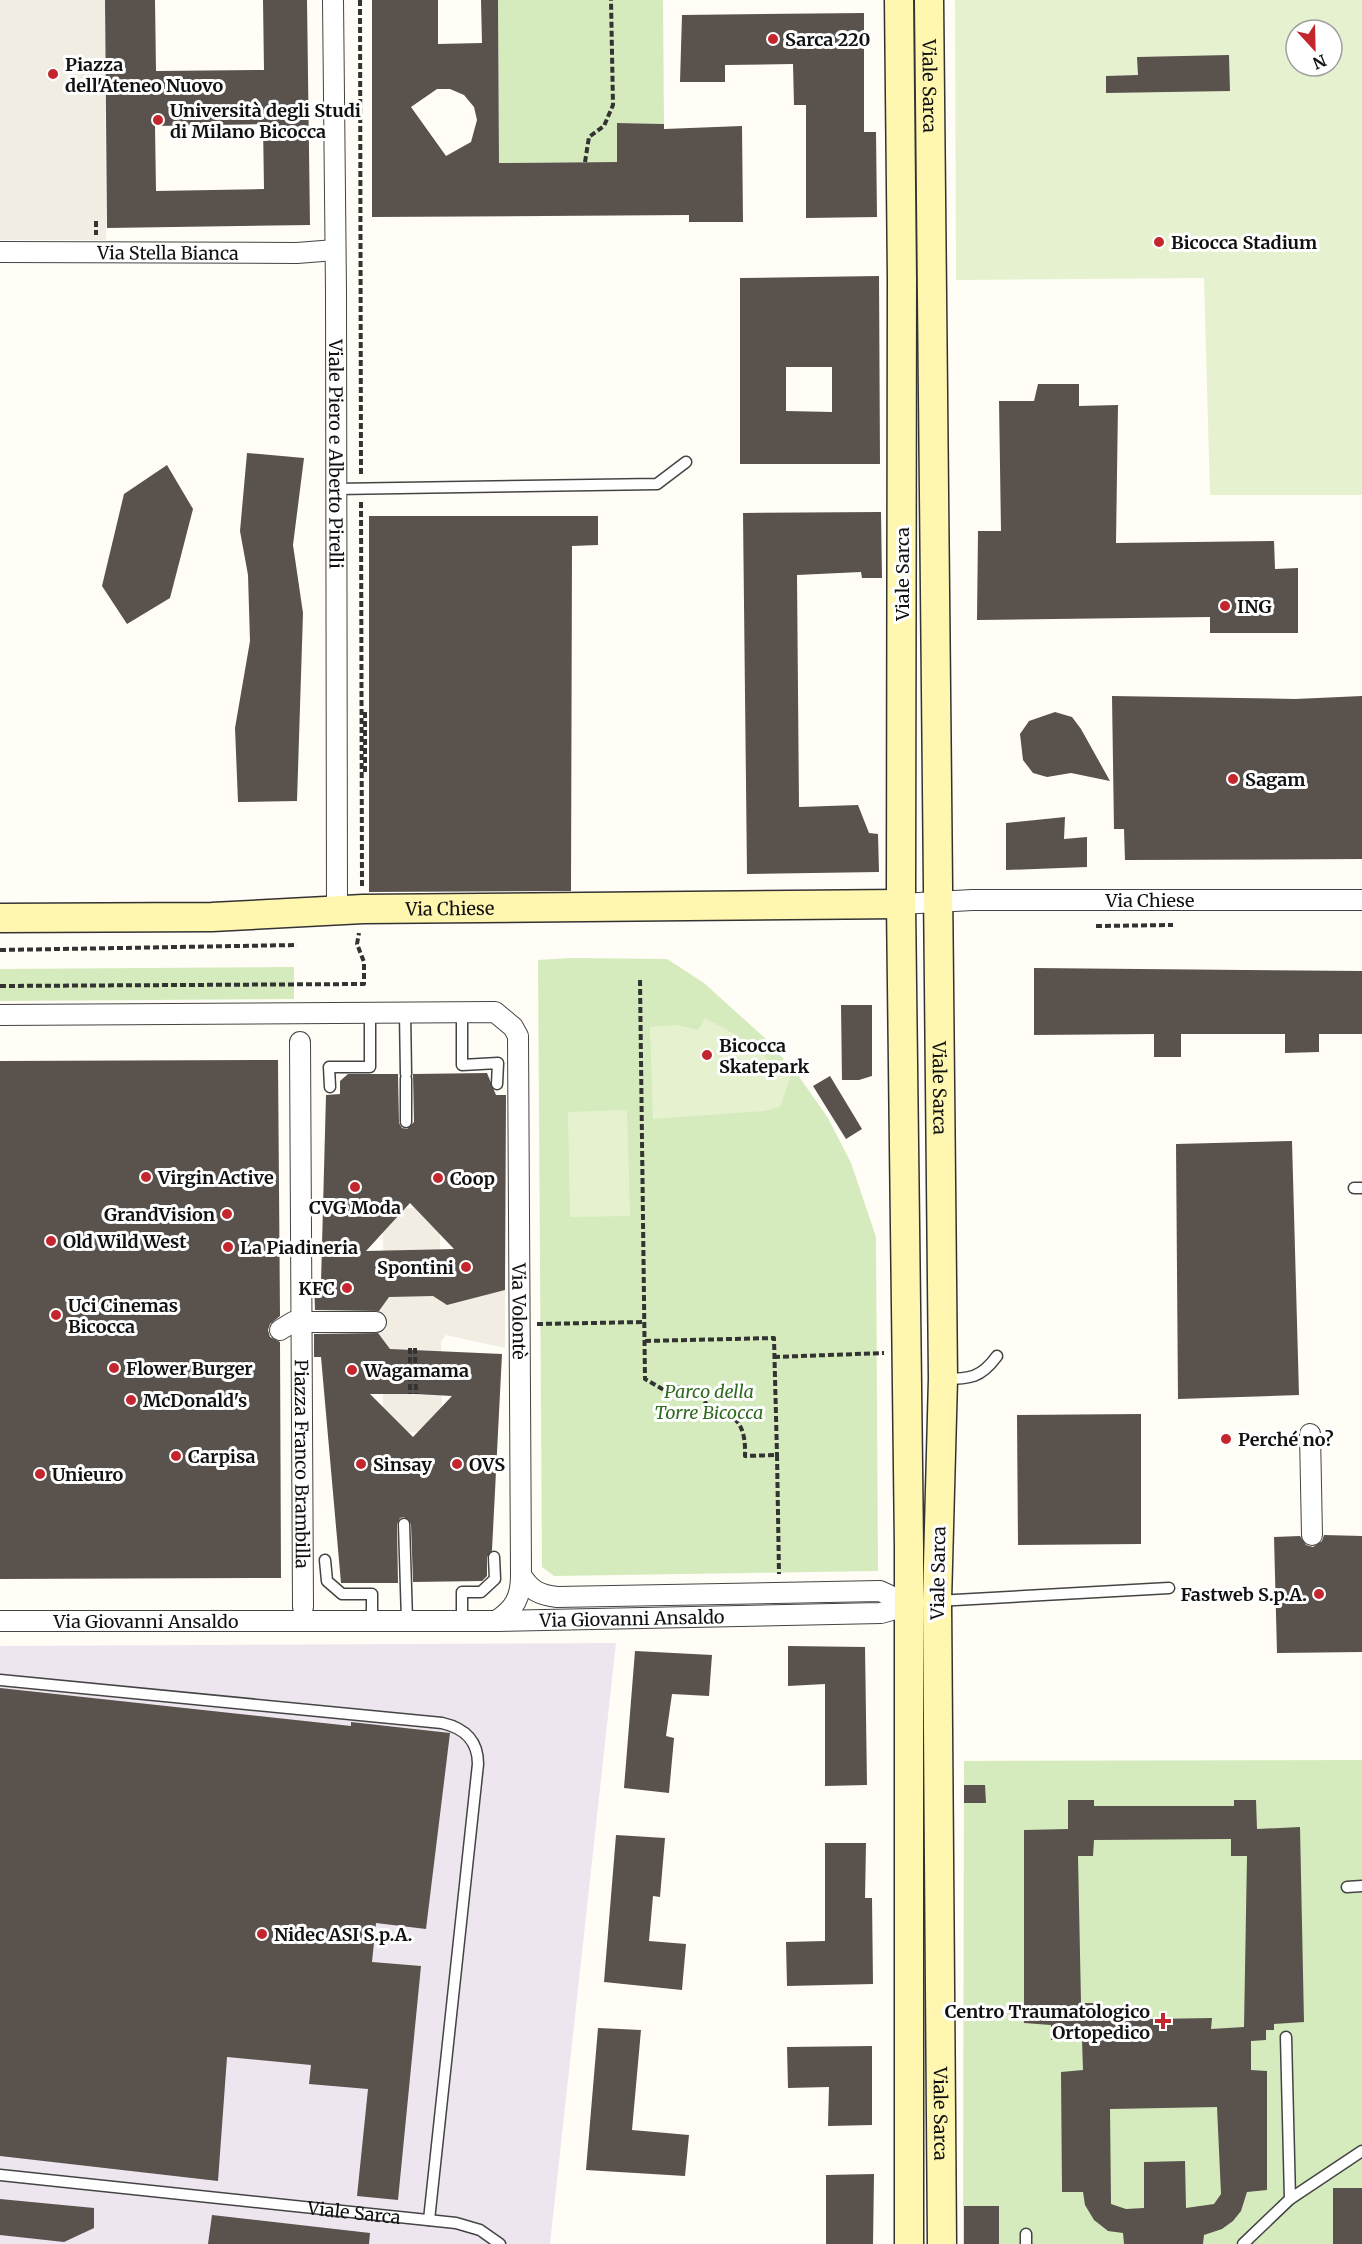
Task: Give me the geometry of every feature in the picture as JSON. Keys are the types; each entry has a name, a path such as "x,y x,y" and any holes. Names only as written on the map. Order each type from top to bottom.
{"street":[{"name":"Viale Piero e Alberto Pirelli","path":"333,0 337,910"},
{"name":"Viale Sarca","path":"899,0 916,244 938,902 943,1379 937,1601 942,2244"},
{"name":"Viale Sarca","path":"909,2244 908,1604 901,904 916,244 929,0"},
{"name":"Via Stella Bianca","path":"0,252 297,254 335,250"},
{"name":"Via Chiese","path":"938,902 1362,900"},
{"path":"901,904 938,902"},
{"name":"Via Chiese","path":"0,918 212,917 337,910 901,904"},
{"path":"0,1015 462,1012"},
{"name":"Via Volontè","path":"462,1012 495,1012 513,1027 518,1036 521,1575 516,1604 496,1621"},
{"name":"Piazza Franco Brambilla","path":"300,1042 288,1322 303,1607"},
{"path":"288,1322 376,1322"},
{"path":"1310,1434 1312,1535"},
{"name":"Via Giovanni Ansaldo","path":"521,1575 534,1591 557,1597 880,1591 908,1604"},
{"path":"908,1604 937,1601"},
{"name":"Via Giovanni Ansaldo","path":"0,1621 496,1621 881,1613 908,1604"}],"lane":[{"path":"336,489 657,484 686,462"},
{"path":"330,1087 329,1067 370,1067 370,1012"},
{"path":"405,1012 406,1122"},
{"path":"462,1012 462,1065 498,1064 497,1084"},
{"path":"943,1379 965,1379 985,1372 997,1356"},
{"path":"404,1524 407,1620"},
{"path":"462,1621 462,1592 481,1592 495,1579 494,1557"},
{"path":"325,1560 327,1581 342,1594 372,1594 372,1620"},
{"path":"937,1601 1169,1588"},
{"path":"0,1680 442,1723 463,1731 471,1738 476,1745 478,1764 429,2220"},
{"path":"1347,1887 1362,1886"},
{"path":"1286,2037 1290,2199"},
{"path":"1243,2244 1290,2199 1362,2151"},
{"name":"Viale Sarca","path":"0,2175 429,2220 468,2226 500,2244"}],"path":[{"path":"360,0 363,891"},
{"path":"585,162 589,137 604,126 613,105 611,0"},
{"path":"96,221 96,237"},
{"path":"365,712 365,775"},
{"path":"1096,926 1173,925"},
{"path":"0,986 364,984 364,962 357,944"},
{"path":"0,950 297,945"},
{"path":"640,980 645,1379 666,1391 677,1387 692,1387 701,1394 708,1407 721,1410 734,1417 745,1437 745,1456 777,1455"},
{"path":"520,1324 644,1322"},
{"path":"645,1341 774,1338 779,1593"},
{"path":"412,1348 413,1394"},
{"path":"774,1357 885,1353"}],"shaded area":[{"name":"Piazza dell'Ateneo Nuovo","path":"0,0 105,0 106,240 0,240"},
{"path":"405,1208 415,1208 440,1234 440,1301 447,1305 505,1290 505,1348 446,1335 441,1341 442,1406 418,1432 408,1432 383,1408 382,1339 376,1331 376,1314 384,1303 383,1233"},
{"path":"616,1643 550,2244 0,2244 0,1646"}],"green space":[{"path":"498,0 663,0 664,124 617,123 617,162 499,163"},
{"name":"Bicocca Stadium","path":"955,0 1362,0 1362,495 1210,495 1204,278 956,280"},
{"name":"Parco della Torre Bicocca","path":"667,959 704,983 767,1040 800,1078 828,1118 851,1163 876,1237 878,1571 554,1576 542,1567 538,960"},
{"path":"294,967 294,999 0,1001 0,969"},
{"name":"Bicocca Skatepark","path":"705,1018 734,1034 791,1076 780,1107 764,1111 653,1119 650,1027 676,1025 698,1030"},
{"path":"627,1110 630,1216 570,1217 568,1112"},
{"path":"1362,1760 1362,2244 963,2244 964,1761"}],"building":[{"path":"105,0 155,0 156,71 264,70 263,0 307,0 310,225 107,228","holes":["263,124 264,189 156,191 155,126"]},
{"path":"372,0 438,0 438,44 482,43 481,0 498,0 499,163 617,162 617,123 664,124 664,129 742,126 743,222 689,222 689,215 372,217","holes":["437,89 450,89 464,95 474,107 477,120 471,142 446,156 411,107"]},
{"name":"Sarca 220","path":"864,13 864,132 876,132 877,217 806,218 806,105 794,105 793,64 725,65 725,82 680,82 682,15"},
{"path":"1229,55 1230,91 1106,93 1106,76 1138,75 1137,57"},
{"path":"879,276 880,464 740,464 740,278","holes":["786,367 832,367 832,412 786,411"]},
{"path":"1038,384 1079,384 1079,406 1118,405 1116,543 1274,541 1275,569 1298,568 1298,633 1210,633 1210,617 977,620 978,531 1001,531 999,401 1034,401"},
{"path":"247,453 304,458 293,545 303,613 297,801 238,802 235,728 250,641 248,575 240,531"},
{"path":"167,465 193,509 170,598 127,624 102,586 124,494"},
{"path":"881,512 882,578 862,578 861,572 797,575 799,807 858,805 869,833 878,834 879,872 747,874 743,513"},
{"path":"369,516 598,516 598,545 572,546 571,891 369,892"},
{"name":"Sagam","path":"1112,696 1295,699 1362,696 1362,859 1125,860 1124,829 1114,829"},
{"path":"1055,712 1072,717 1110,781 1071,773 1047,777 1033,773 1023,760 1020,734 1029,721"},
{"path":"1065,817 1064,839 1087,837 1087,867 1006,870 1006,823"},
{"path":"1034,968 1362,971 1362,1034 1319,1034 1319,1052 1285,1053 1285,1034 1181,1034 1181,1057 1154,1057 1154,1034 1034,1035"},
{"path":"841,1005 872,1005 872,1076 859,1080 842,1080"},
{"path":"278,1060 280,1316 270,1324 268,1330 270,1337 280,1342 281,1578 0,1579 0,1061"},
{"path":"487,1073 496,1095 506,1095 505,1290 447,1305 433,1296 389,1297 379,1311 315,1310 314,1282 321,1282 326,1095 340,1094 340,1081 348,1074 398,1074 399,1123 402,1128 407,1129 414,1122 413,1074","holes":["410,1203 454,1249 366,1251"]},
{"path":"830,1076 862,1129 846,1139 813,1086"},
{"path":"1292,1141 1299,1395 1178,1399 1176,1144"},
{"path":"378,1333 390,1349 502,1354 492,1550 487,1557 487,1576 482,1581 413,1582 411,1524 404,1517 400,1518 397,1524 398,1583 341,1583 321,1357 314,1357 314,1334","holes":["370,1394 452,1396 413,1437"]},
{"path":"1141,1414 1141,1544 1018,1545 1017,1415"},
{"name":"Fastweb S.p.A.","path":"1324,1535 1362,1536 1362,1652 1277,1653 1274,1537 1300,1536 1306,1545 1313,1547 1322,1541"},
{"path":"788,1646 865,1647 867,1785 825,1786 825,1684 788,1686"},
{"path":"635,1651 712,1655 709,1696 672,1694 666,1736 674,1738 669,1793 624,1788"},
{"name":"Nidec ASI S.p.A.","path":"0,1688 351,1726 351,1722 450,1733 426,1929 376,1923 372,1962 421,1966 398,2200 357,2196 368,2089 309,2084 311,2065 227,2057 218,2181 0,2156"},
{"path":"964,1785 985,1785 986,1803 964,1803"},
{"name":"Centro Traumatologico Ortopedico","path":"1068,1800 1094,1800 1094,1806 1234,1806 1234,1800 1256,1800 1257,1829 1300,1827 1304,2022 1274,2024 1274,2030 1266,2030 1266,2040 1251,2041 1251,2070 1267,2071 1267,2190 1247,2192 1241,2211 1233,2221 1222,2229 1204,2235 1203,2244 1124,2244 1123,2233 1108,2231 1094,2220 1085,2205 1083,2192 1062,2192 1061,2072 1083,2070 1082,2040 1051,2040 1051,2025 1024,2023 1024,1830 1068,1829","holes":["1231,1839 1231,1856 1247,1856 1244,2027 1211,2029 1212,2018 1094,2020 1094,2003 1081,2003 1078,1856 1093,1856 1094,1840","1217,2107 1221,2194 1214,2204 1186,2208 1185,2161 1144,2162 1144,2208 1126,2209 1111,2204 1110,2109"]},
{"path":"616,1835 665,1838 660,1897 653,1896 649,1941 686,1944 682,1990 604,1982"},
{"path":"825,1843 866,1843 865,1898 872,1898 873,1984 787,1986 786,1942 825,1941"},
{"path":"598,2028 641,2030 632,2130 689,2135 685,2176 586,2170"},
{"path":"872,2046 872,2125 828,2126 829,2087 788,2088 787,2047"},
{"path":"874,2174 873,2244 826,2244 826,2175"},
{"path":"1333,2188 1362,2188 1362,2244 1333,2244"},
{"path":"0,2199 94,2208 94,2228 64,2242 0,2235"},
{"path":"964,2206 999,2206 999,2244 964,2244"},
{"path":"212,2215 370,2233 369,2244 208,2244"}],"place":[{"name":"Sarca 220","path":"773,39"},
{"name":"Piazza dell'Ateneo Nuovo","path":"53,74"},
{"name":"Università degli Studi di Milano Bicocca","path":"158,120"},
{"name":"Bicocca Stadium","path":"1159,242"},
{"name":"ING","path":"1225,606"},
{"name":"Sagam","path":"1233,779"},
{"name":"Bicocca Skatepark","path":"707,1055"},
{"name":"Virgin Active","path":"146,1177"},
{"name":"Coop","path":"438,1178"},
{"name":"CVG Moda","path":"355,1187"},
{"name":"GrandVision","path":"227,1214"},
{"name":"Old Wild West","path":"51,1241"},
{"name":"La Piadineria","path":"228,1247"},
{"name":"Spontini","path":"466,1267"},
{"name":"KFC","path":"347,1288"},
{"name":"Uci Cinemas Bicocca","path":"56,1315"},
{"name":"Flower Burger","path":"114,1368"},
{"name":"Wagamama","path":"352,1370"},
{"name":"McDonald's","path":"131,1400"},
{"name":"Perché no?","path":"1226,1439"},
{"name":"Carpisa","path":"176,1456"},
{"name":"Sinsay","path":"361,1464"},
{"name":"OVS","path":"457,1464"},
{"name":"Unieuro","path":"40,1474"},
{"name":"Fastweb S.p.A.","path":"1319,1594"},
{"name":"Nidec ASI S.p.A.","path":"262,1934"},
{"name":"Centro Traumatologico Ortopedico","path":"1163,2021"}]}
